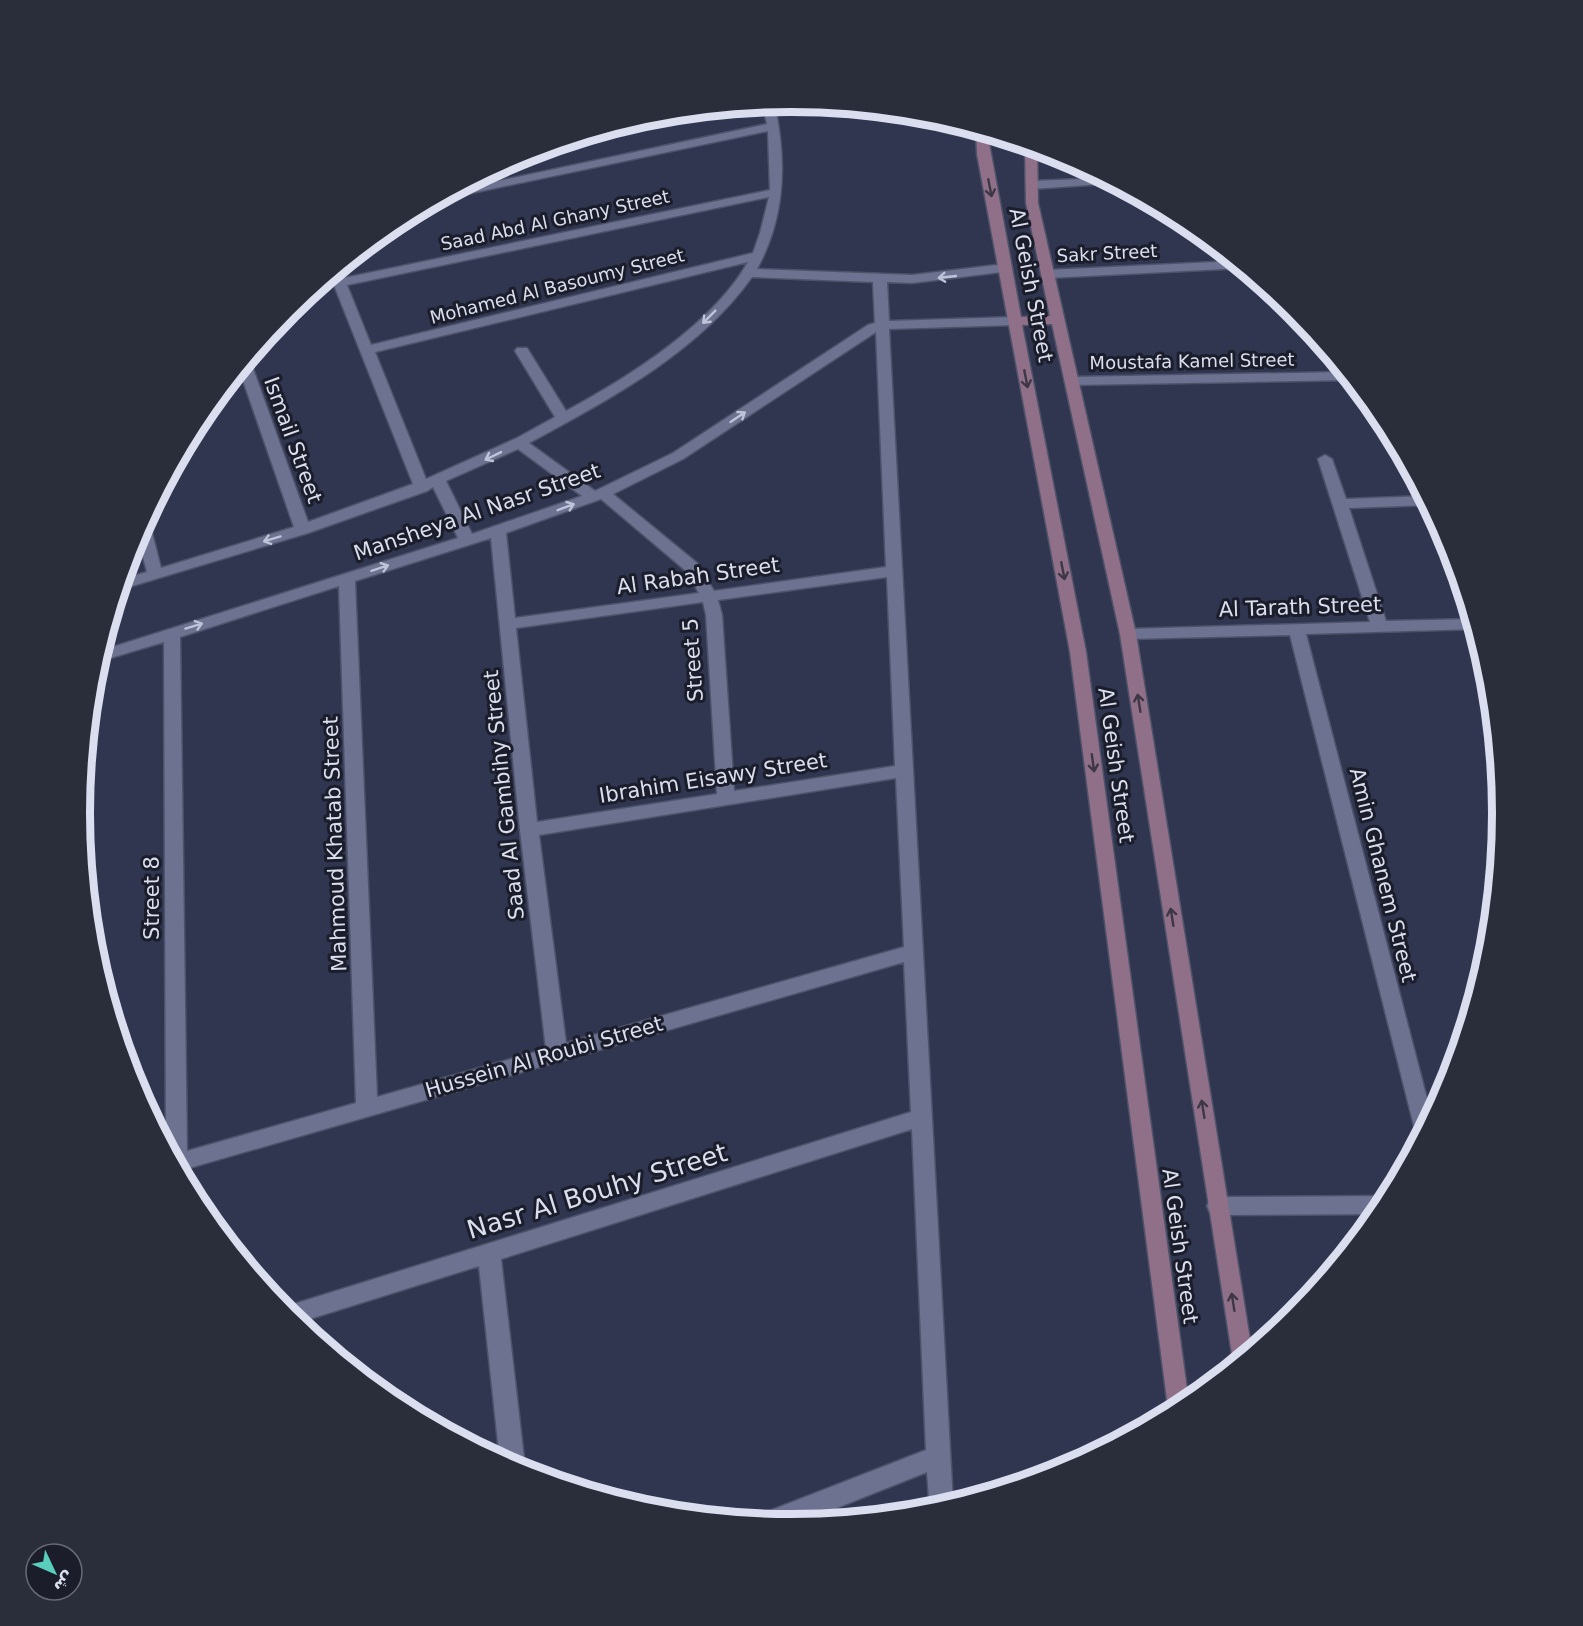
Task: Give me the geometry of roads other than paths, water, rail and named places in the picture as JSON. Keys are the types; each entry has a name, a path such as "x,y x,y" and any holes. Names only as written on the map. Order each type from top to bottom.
{"main road":[{"name":"Al Geish Street","path":"982,138 1078,652 1177,1399"},
{"name":"Al Geish Street","path":"1031,154 1032,203 1128,634 1241,1351"},
{"path":"1015,321 1058,320"}],"street":[{"name":"Mansheya Al Nasr Street","path":"129,582 303,530 422,488 564,420 618,388 665,354 706,320 748,273 756,256 765,234 776,192 778,147 771,112"},
{"path":"466,192 775,126"},
{"path":"1032,185 1097,182"},
{"name":"Saad Abd Al Ghany Street","path":"340,277 776,192"},
{"name":"Mohamed Al Basoumy Street","path":"367,350 756,256"},
{"name":"Sakr Street","path":"1048,274 1230,265"},
{"path":"748,273 880,280 943,278 1005,268"},
{"path":"338,278 422,488"},
{"path":"880,280 941,1498"},
{"name":"Mansheya Al Nasr Street","path":"108,654 347,579 598,495 678,456 859,335 882,326 1015,321"},
{"path":"522,351 564,420"},
{"name":"Ismail Street","path":"247,371 303,530"},
{"name":"Moustafa Kamel Street","path":"1072,381 1340,376"},
{"name":"Street 5","path":"519,443 598,495 691,567 709,596 714,615 726,798"},
{"path":"1325,459 1380,627"},
{"path":"438,481 467,540"},
{"path":"1340,504 1420,501"},
{"name":"Saad Al Gambihy Street","path":"498,530 529,830 557,1053"},
{"path":"146,539 155,574"},
{"name":"Al Rabah Street","path":"507,624 894,571"},
{"name":"Mahmoud Khatab Street","path":"347,579 367,1108"},
{"name":"Al Tarath Street","path":"1128,634 1467,624"},
{"name":"Amin Ghanem Street","path":"1297,630 1422,1120"},
{"name":"Street 8","path":"172,633 176,1149"},
{"name":"Ibrahim Eisawy Street","path":"529,830 904,771"},
{"name":"Hussein Al Roubi Street","path":"182,1161 913,952"},
{"name":"Nasr Al Bouhy Street","path":"300,1313 922,1117"},
{"path":"1218,1206 1373,1206"},
{"path":"489,1253 512,1456"},
{"path":"791,1514 939,1456"}]}
